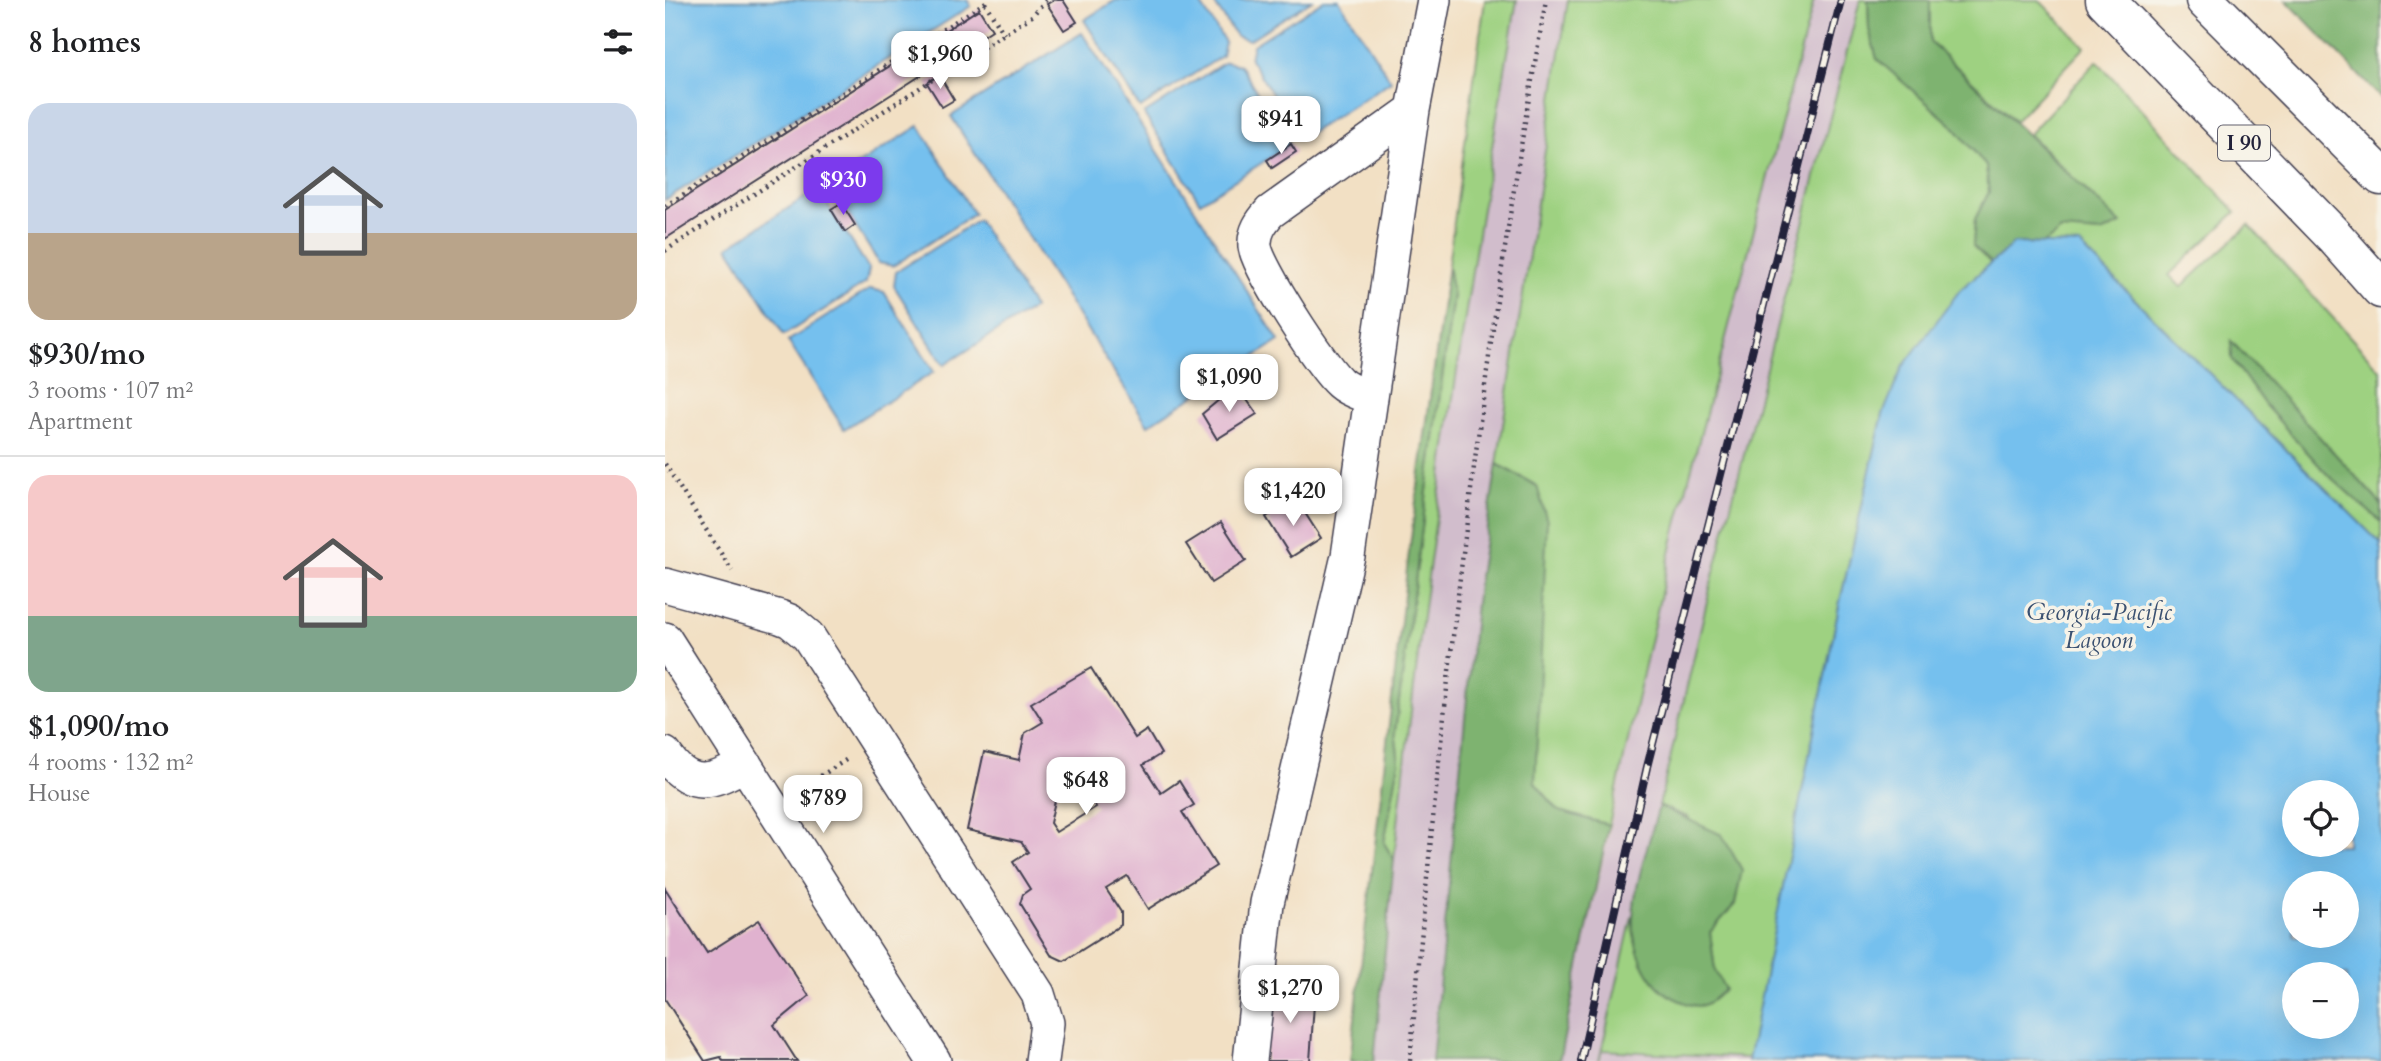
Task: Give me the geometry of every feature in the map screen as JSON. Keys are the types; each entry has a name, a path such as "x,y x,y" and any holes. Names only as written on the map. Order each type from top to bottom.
{"highway":[{"name":"I 90","path":"2105,0 2334,236 2381,289"},
{"path":"2205,0 2381,176"}],"street":[{"path":"1250,1061 1267,903 1348,556 1369,397 1413,110 1434,0"},
{"path":"1369,397 1351,391 1332,374 1264,271 1255,245 1257,232 1270,212 1413,110"},
{"path":"665,585 790,621 808,636 1038,994 1047,1023 1042,1061"},
{"path":"665,639 934,1061"},
{"path":"665,754 684,774 705,781 716,780 745,764"}],"path":[{"path":"665,251 1032,16 1046,0"},
{"path":"1410,1061 1439,770 1481,416 1546,0"},
{"path":"665,206 987,1 1004,34"},
{"path":"665,464 757,610"},
{"path":"773,807 876,740"}],"shaded area":[{"path":"1517,0 1568,0 1478,583 1432,1061 1374,1061 1412,690 1442,450"},
{"path":"1814,0 1860,0 1712,580 1602,1049 1749,1058 1748,1061 1601,1061 1601,1056 1599,1061 1559,1061 1673,540"}],"green space":[{"path":"1485,0 1517,0 1448,429 1394,860 1384,843 1399,762 1395,731 1453,296 1448,265"},
{"path":"1568,0 1814,0 1673,540 1609,825 1559,811 1535,783 1537,486 1497,464"},
{"path":"1860,0 1868,0 1869,29 1877,59 1954,127 1986,166 1989,192 1975,219 1973,246 1991,263 1960,290 1883,414 1839,606 1749,1058 1602,1050 1599,1061 1632,917 1642,964 1715,971 1710,932 1735,904 1688,817 1659,806 1712,580"},
{"path":"1868,0 1930,0 1930,42 2121,224 2101,233 2061,230 2043,244 2014,243 1991,263 1973,246 1975,219 1989,192 1986,166 1954,127 1877,59 1869,29"},
{"path":"1930,0 2039,0 2085,47 2015,121 1930,42"},
{"path":"2286,0 2381,0 2381,98"},
{"path":"2097,61 2236,212 2169,275 2181,287 2249,225 2381,371 2381,504 2232,342 2232,359 2265,405 2326,473 2381,522 2381,544 2080,245 2043,244 2061,230 2101,233 2120,224 2029,134"},
{"path":"1448,265 1453,296 1395,731 1399,762 1384,843 1394,860 1374,1061 1350,1061 1408,560"},
{"path":"2231,341 2381,504 2381,522 2326,473 2265,405 2232,359"},
{"path":"1497,464 1537,486 1547,521 1535,783 1559,811 1609,825 1559,1061 1432,1061 1478,583"},
{"path":"1659,806 1722,835 1742,870 1735,904 1710,932 1715,971 1725,989 1702,1006 1690,1005 1674,998 1656,984 1643,963 1635,939 1633,916 1637,889"}],"water":[{"path":"665,0 967,0 971,6 665,200"},
{"path":"1116,0 1198,0 1225,42 1222,56 1140,108 1084,20"},
{"path":"1212,0 1312,0 1249,40 1236,36"},
{"path":"1324,0 1339,0 1391,81 1301,139 1250,59 1253,45"},
{"path":"1082,33 1279,341 1148,425 951,116"},
{"path":"1225,62 1240,65 1290,145 1200,202 1144,114"},
{"path":"919,126 974,214 893,266 879,263 828,183"},
{"path":"818,189 869,269 866,283 784,335 728,247"},
{"path":"978,220 1034,308 944,365 894,286 896,272"},
{"name":"Georgia-Pacific Lagoon","path":"2014,243 2080,245 2381,544 2381,1061 1748,1061 1839,606 1883,414 1902,368 1960,290"},
{"path":"870,289 884,292 934,372 844,429 788,341"}],"building":[{"path":"1054,0 1063,0 1077,22 1064,30 1047,4"},
{"path":"979,9 992,30 665,239 665,210"},
{"path":"939,75 954,100 942,107 927,83"},
{"path":"1291,144 1296,152 1272,168 1267,160"},
{"path":"841,203 855,225 845,232 831,209"},
{"path":"1240,390 1257,414 1217,439 1202,414 1220,399"},
{"path":"1296,499 1321,538 1291,557 1266,517"},
{"path":"1221,522 1246,561 1211,583 1186,544"},
{"path":"1091,668 1135,738 1147,730 1161,754 1143,765 1161,793 1179,781 1194,805 1182,812 1216,866 1148,909 1127,876 1106,889 1121,912 1121,925 1064,961 1051,955 1020,904 1023,894 1030,889 1013,862 1028,852 1021,842 967,830 984,752 1019,760 1025,733 1043,722 1031,703","holes":["1070,765 1096,807 1056,832 1050,823 1062,770"]},
{"path":"665,888 707,953 759,920 809,996 774,1025 797,1061 723,1061 721,1057 705,1061 665,999"},
{"path":"1271,987 1315,990 1310,1061 1265,1061"}],"railway":[{"path":"1581,1061 1647,767 1841,0"}]}
